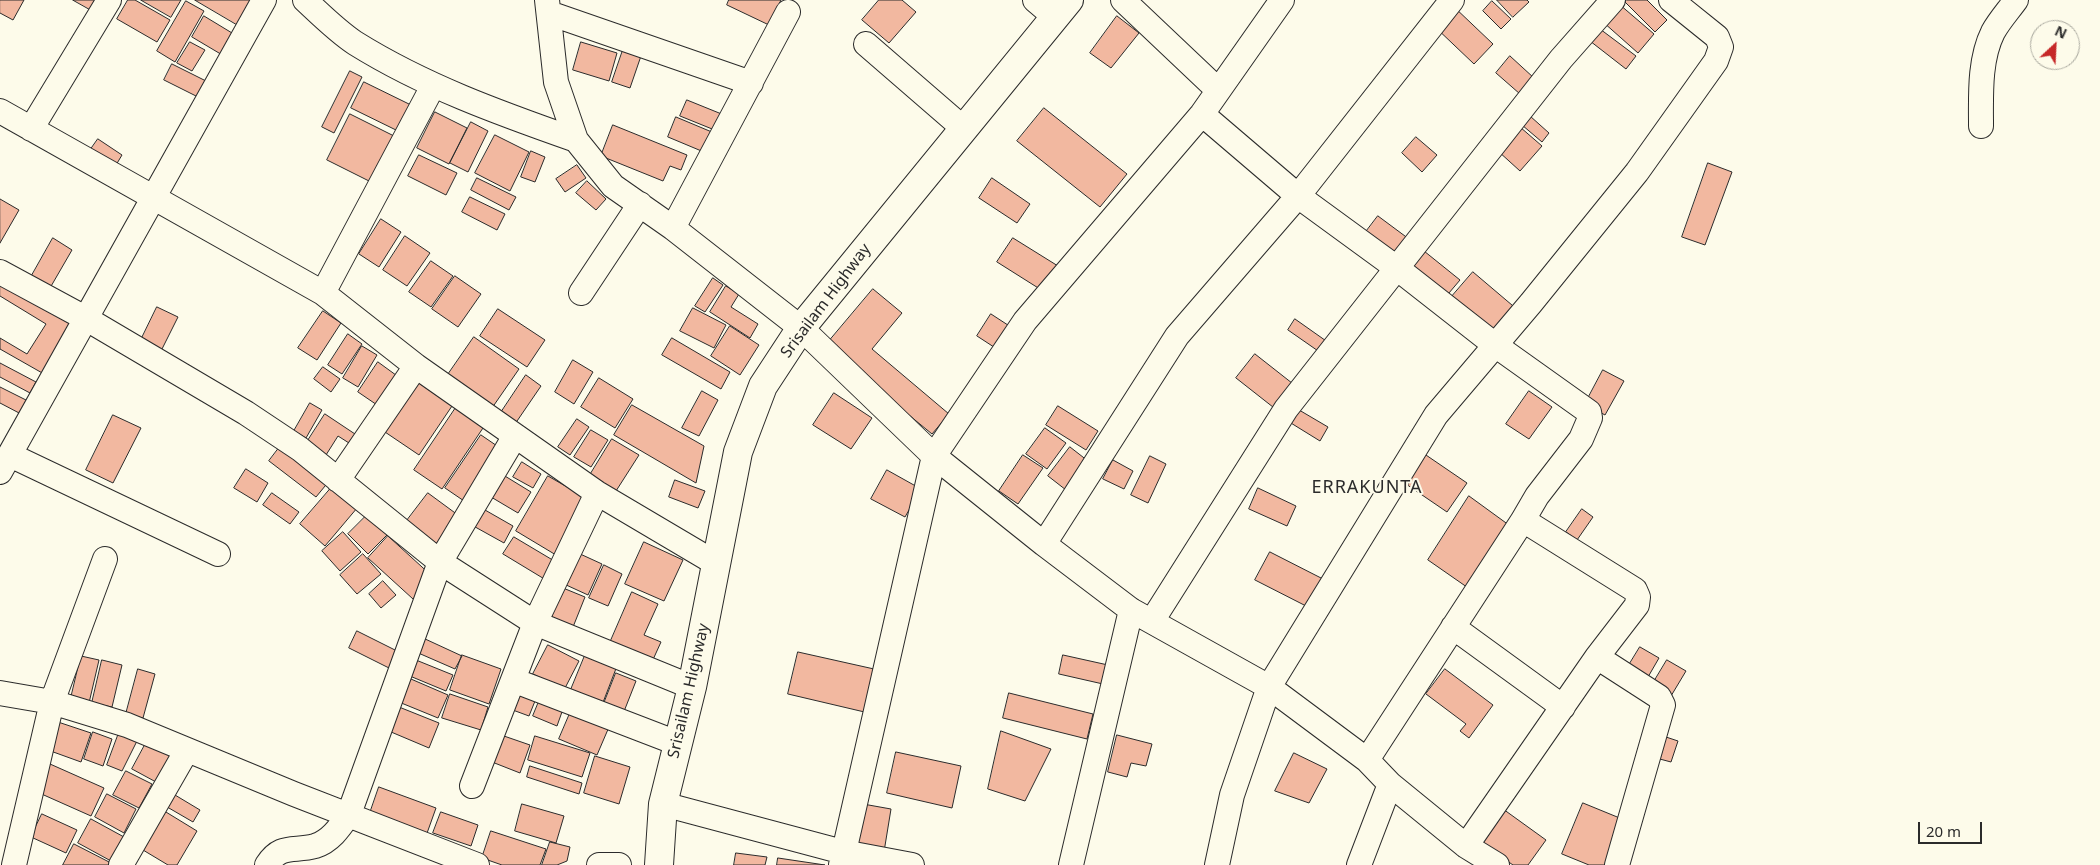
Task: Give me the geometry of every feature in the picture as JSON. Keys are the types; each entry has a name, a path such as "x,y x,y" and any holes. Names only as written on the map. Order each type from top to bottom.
{"highway":[{"name":"Srisailam Highway","path":"659,865 662,804 692,687 738,452 763,386 802,328 963,128 1053,6"}],"street":[{"path":"31,129 109,0"},
{"path":"218,554 3,465 264,0"},
{"path":"305,0 353,42 433,86 483,107 576,140"},
{"path":"1123,0 1218,90"},
{"path":"842,858 934,456 1025,321 1202,114 1282,0"},
{"path":"1044,544 1178,336 1298,196 1452,0"},
{"path":"1152,621 1286,409 1398,269 1561,59 1613,0"},
{"path":"1217,865 1232,796 1269,687 1436,414 1637,172 1716,61 1721,47 1716,37 1671,0"},
{"path":"1982,126 1981,88 1985,57 1993,33 2016,0"},
{"path":"751,83 548,7 556,82 576,140 613,186 673,228 802,328 934,456 1044,544 1131,610 1269,687 1366,760 1390,784 1466,846 1497,865"},
{"path":"673,228 788,12"},
{"path":"866,44 963,128"},
{"path":"323,294 433,86"},
{"path":"0,112 153,196 323,294 416,366 597,493 717,564"},
{"path":"1202,114 1298,196 1398,269 1495,345 1589,412 1590,418 1581,439 1537,496 1366,760"},
{"path":"581,293 640,204"},
{"path":"0,272 85,318 246,413 300,449 440,562 535,623 692,687"},
{"path":"338,480 416,366"},
{"path":"266,865 273,855 288,848 316,846 335,834 349,814 440,562 515,436"},
{"path":"472,786 535,623 597,493"},
{"path":"1466,846 1597,657 1636,605 1638,597 1635,590 1523,520"},
{"path":"14,865 52,702 105,559"},
{"path":"1071,865 1131,610"},
{"path":"1453,627 1562,707"},
{"path":"1597,657 1659,697 1663,705 1617,865"},
{"path":"512,680 677,744"},
{"path":"0,693 52,702 127,725 294,794 477,865"},
{"path":"121,865 187,750"},
{"path":"1360,865 1390,784"},
{"path":"662,804 842,858 912,865"},
{"path":"599,865 619,865"}],"building":[{"path":"0,0 24,0 13,20 0,13"},
{"path":"73,0 99,0 93,11"},
{"path":"128,0 135,0 170,20 157,42 117,19"},
{"path":"141,0 181,0 171,17"},
{"path":"195,0 258,0 243,28"},
{"path":"729,0 781,0 769,25 727,5"},
{"path":"879,0 902,0 916,12 889,43 862,20"},
{"path":"1497,0 1527,0 1529,2 1513,17"},
{"path":"1627,0 1647,0 1667,20 1655,32 1625,2"},
{"path":"186,1 204,11 175,62 157,51"},
{"path":"1492,1 1511,19 1501,29 1483,11"},
{"path":"1619,4 1654,34 1638,53 1603,22"},
{"path":"1452,5 1493,44 1474,64 1433,25"},
{"path":"204,16 237,36 224,56 192,37"},
{"path":"1117,16 1139,33 1111,68 1090,53"},
{"path":"1600,29 1636,56 1626,69 1590,41"},
{"path":"190,42 205,50 192,71 177,63"},
{"path":"581,42 617,53 609,81 573,70"},
{"path":"624,47 642,53 630,88 612,82"},
{"path":"1510,56 1534,78 1520,94 1496,73"},
{"path":"172,64 208,82 200,98 164,80"},
{"path":"350,71 362,77 334,133 322,127"},
{"path":"364,82 411,105 398,131 351,108"},
{"path":"687,100 729,117 722,133 680,116"},
{"path":"1044,108 1127,174 1100,207 1017,141"},
{"path":"435,112 467,128 449,164 417,148"},
{"path":"350,114 394,136 371,182 327,160"},
{"path":"1530,116 1549,133 1542,142 1522,125"},
{"path":"676,117 719,135 711,155 668,137"},
{"path":"471,122 488,131 468,172 450,163"},
{"path":"613,125 687,155 681,170 670,166 663,181 601,156"},
{"path":"1520,127 1542,146 1520,171 1498,151"},
{"path":"495,135 529,152 510,191 475,173"},
{"path":"1416,137 1437,155 1422,172 1402,153"},
{"path":"98,139 122,155 116,165 91,149"},
{"path":"531,151 545,157 535,182 521,177"},
{"path":"419,155 457,173 446,195 408,176"},
{"path":"1708,163 1732,172 1705,245 1682,237"},
{"path":"577,165 586,178 565,192 556,179"},
{"path":"477,178 516,197 509,210 471,190"},
{"path":"992,178 1030,204 1017,223 979,198"},
{"path":"587,181 606,199 596,210 576,193"},
{"path":"470,197 505,214 497,230 462,212"},
{"path":"0,199 19,210 0,243"},
{"path":"1378,216 1413,242 1397,263 1362,237"},
{"path":"381,219 401,232 379,267 359,254"},
{"path":"405,236 430,253 407,286 383,270"},
{"path":"53,238 72,250 50,288 31,277"},
{"path":"1013,238 1058,266 1043,291 997,262"},
{"path":"1424,251 1460,280 1443,300 1407,272"},
{"path":"431,261 453,276 431,307 409,292"},
{"path":"1473,272 1519,311 1494,340 1448,301"},
{"path":"455,276 481,294 458,327 432,309"},
{"path":"713,278 723,285 705,312 695,306"},
{"path":"0,283 72,325 44,374 0,349 0,338 27,354 46,324 0,296"},
{"path":"726,286 739,294 731,307 758,324 750,338 710,312"},
{"path":"873,289 902,313 872,349 949,414 932,434 825,346"},
{"path":"157,307 178,317 159,355 139,344"},
{"path":"693,308 726,325 714,348 680,331"},
{"path":"498,309 545,340 527,367 480,336"},
{"path":"323,311 341,323 317,360 298,348"},
{"path":"991,314 1014,329 1000,351 977,336"},
{"path":"1295,319 1329,343 1321,353 1288,330"},
{"path":"730,326 759,345 740,375 711,356"},
{"path":"348,334 362,344 342,374 328,365"},
{"path":"474,337 519,369 492,408 447,376"},
{"path":"672,338 730,372 721,389 662,355"},
{"path":"362,346 377,355 358,387 343,378"},
{"path":"1255,354 1297,387 1278,411 1236,378"},
{"path":"573,360 593,372 574,404 555,392"},
{"path":"378,362 400,378 380,407 358,392"},
{"path":"0,363 36,382 30,393 0,377"},
{"path":"323,367 340,379 331,392 314,379"},
{"path":"1603,370 1624,381 1605,415 1585,404"},
{"path":"526,375 541,386 515,424 500,414"},
{"path":"599,378 633,399 615,428 581,407"},
{"path":"416,381 452,406 419,455 382,430"},
{"path":"0,387 28,401 21,414 0,403"},
{"path":"702,391 718,400 699,436 682,428"},
{"path":"1529,391 1552,407 1529,439 1506,424"},
{"path":"834,393 872,418 851,449 813,425"},
{"path":"310,403 322,410 306,438 294,431"},
{"path":"632,405 704,446 696,483 614,435"},
{"path":"457,406 485,425 442,489 414,470"},
{"path":"1058,406 1098,431 1086,450 1046,425"},
{"path":"1294,407 1328,427 1320,441 1286,420"},
{"path":"325,414 355,434 349,443 338,436 326,455 307,442"},
{"path":"113,415 141,428 113,483 86,470"},
{"path":"577,419 589,427 570,455 558,447"},
{"path":"1045,428 1066,443 1047,469 1026,454"},
{"path":"591,430 608,440 591,467 574,457"},
{"path":"481,435 503,450 467,503 445,488"},
{"path":"612,439 639,455 616,491 590,475"},
{"path":"282,444 330,480 316,497 269,461"},
{"path":"1070,447 1088,461 1066,490 1048,476"},
{"path":"1423,453 1467,483 1447,512 1403,482"},
{"path":"1023,455 1043,468 1018,504 999,491"},
{"path":"1150,456 1166,464 1148,503 1131,495"},
{"path":"1113,460 1133,471 1124,489 1103,479"},
{"path":"522,462 541,474 533,488 513,477"},
{"path":"246,469 268,483 257,502 234,488"},
{"path":"887,470 921,489 905,517 871,499"},
{"path":"500,473 531,492 518,513 486,494"},
{"path":"548,476 588,499 556,555 516,531"},
{"path":"338,480 363,501 325,546 300,524"},
{"path":"675,480 705,491 698,508 669,497"},
{"path":"1258,488 1296,506 1287,526 1249,509"},
{"path":"272,493 299,512 290,524 263,505"},
{"path":"428,493 462,518 437,552 402,527"},
{"path":"1469,496 1513,528 1474,592 1428,560"},
{"path":"478,506 513,526 504,543 468,523"},
{"path":"1582,509 1593,517 1577,540 1566,532"},
{"path":"367,515 388,534 368,554 348,534"},
{"path":"343,532 361,552 340,571 322,551"},
{"path":"388,536 433,577 413,599 368,558"},
{"path":"514,537 556,562 546,580 503,554"},
{"path":"644,542 683,560 664,601 625,584"},
{"path":"1270,552 1323,579 1308,607 1255,580"},
{"path":"578,553 602,564 588,595 564,584"},
{"path":"363,554 381,574 357,594 340,575"},
{"path":"604,565 622,574 608,606 589,598"},
{"path":"383,581 396,595 381,608 369,594"},
{"path":"563,588 585,597 573,627 550,617"},
{"path":"632,592 658,604 644,635 661,642 651,664 609,645"},
{"path":"357,631 399,652 391,669 349,648"},
{"path":"423,638 462,656 455,669 416,652"},
{"path":"548,645 579,661 564,690 533,674"},
{"path":"1640,647 1659,658 1648,677 1629,665"},
{"path":"798,652 883,671 873,714 788,694"},
{"path":"586,653 617,666 602,705 570,692"},
{"path":"462,655 501,669 489,704 450,690"},
{"path":"1063,655 1108,665 1103,684 1059,674"},
{"path":"81,656 99,660 89,703 71,698"},
{"path":"411,658 453,675 446,691 405,674"},
{"path":"102,660 122,665 112,707 92,703"},
{"path":"1667,660 1686,671 1671,696 1652,685"},
{"path":"138,669 155,674 143,718 126,714"},
{"path":"1445,669 1493,705 1469,738 1460,731 1466,724 1426,694"},
{"path":"616,673 636,681 623,714 603,706"},
{"path":"404,676 448,695 438,718 394,700"},
{"path":"518,689 537,696 529,716 510,709"},
{"path":"1009,693 1093,714 1087,739 1003,718"},
{"path":"450,694 488,707 481,730 442,718"},
{"path":"540,699 563,709 557,726 533,716"},
{"path":"394,705 439,723 429,748 384,729"},
{"path":"571,711 609,727 597,755 559,739"},
{"path":"55,721 91,733 81,762 45,749"},
{"path":"120,730 139,737 122,771 107,765"},
{"path":"1001,731 1051,749 1025,801 988,789"},
{"path":"93,732 112,739 103,766 84,759"},
{"path":"501,735 530,745 520,773 492,762"},
{"path":"1117,735 1152,744 1146,766 1131,763 1127,777 1108,772"},
{"path":"535,736 590,753 582,777 528,760"},
{"path":"1663,736 1678,741 1671,762 1656,758"},
{"path":"146,743 170,756 156,782 132,769"},
{"path":"896,752 961,766 952,808 887,793"},
{"path":"1294,753 1327,769 1309,803 1275,791"},
{"path":"595,756 630,767 619,804 584,793"},
{"path":"50,764 104,788 91,816 37,792"},
{"path":"530,766 582,783 579,794 527,777"},
{"path":"126,771 152,784 139,808 113,795"},
{"path":"379,787 436,808 426,836 369,816"},
{"path":"170,792 200,810 193,822 162,804"},
{"path":"107,794 136,809 124,833 95,817"},
{"path":"1583,803 1627,821 1609,865 1589,865 1562,854"},
{"path":"522,804 564,816 556,843 515,831"},
{"path":"863,804 891,809 883,858 855,854"},
{"path":"161,809 197,831 177,865 168,865 138,847"},
{"path":"1503,809 1546,840 1528,865 1513,865 1480,842"},
{"path":"441,812 478,825 471,846 433,833"},
{"path":"42,814 77,830 66,853 31,837"},
{"path":"91,819 124,837 111,861 78,843"},
{"path":"491,831 546,849 540,865 502,865 482,858"},
{"path":"550,842 570,847 567,861 557,865 542,865"},
{"path":"74,844 111,863 110,865 63,865"},
{"path":"736,853 767,857 765,865 734,865"},
{"path":"778,858 825,865 777,865"}],"district":[{"name":"ERRAKUNTA","path":"1367,488"}]}
